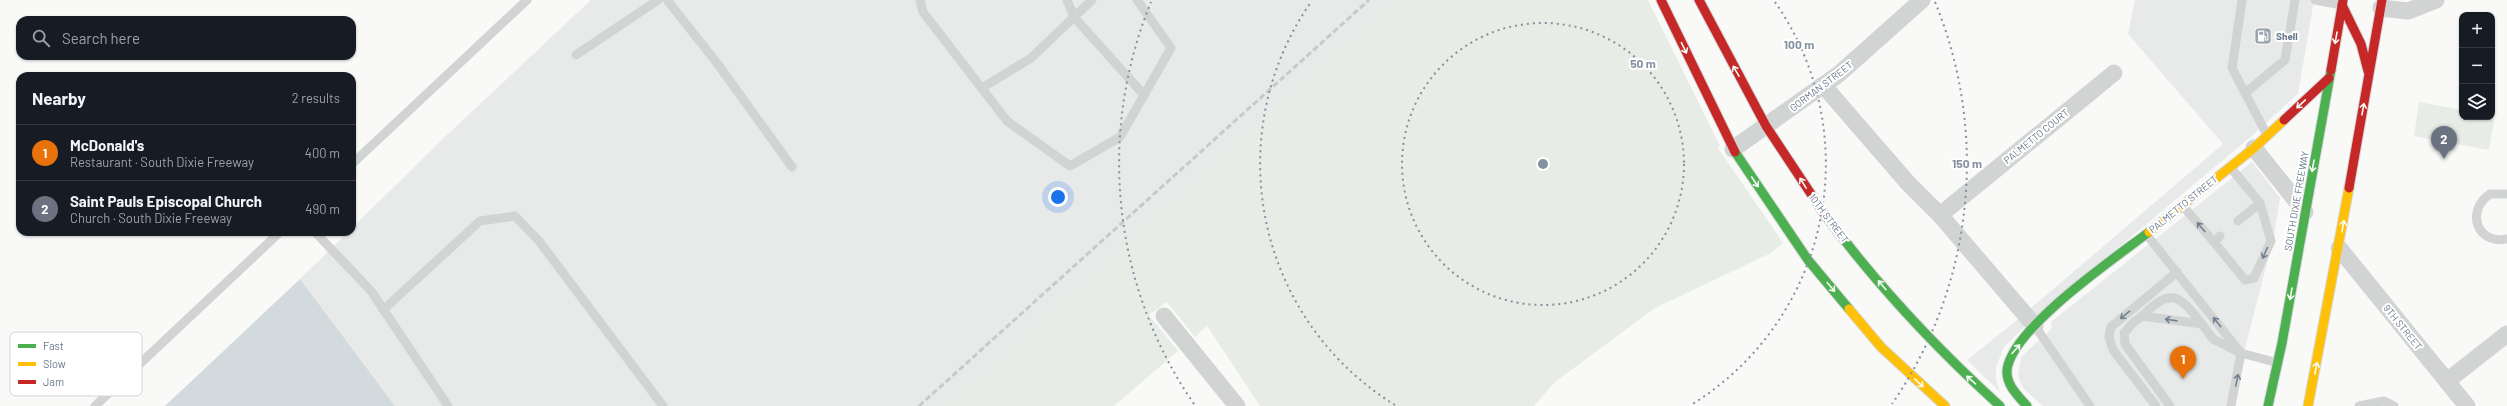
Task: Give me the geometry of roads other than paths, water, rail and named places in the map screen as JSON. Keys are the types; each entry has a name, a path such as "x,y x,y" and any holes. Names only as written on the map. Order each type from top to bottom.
{"street":[{"path":"1660,0 1733,149 1808,260 1881,347 1944,406"},
{"name":"10TH STREET","path":"1699,0 1728,57 1767,125 1811,196 1876,277 1959,370 2000,406"},
{"name":"GORMAN STREET","path":"1733,149 1839,74 1922,0"},
{"path":"2308,406 2339,248 2369,74 2379,3 2408,11 2436,0"},
{"path":"2342,3 2360,44 2369,74"},
{"name":"SOUTH DIXIE FREEWAY","path":"2268,406 2278,363 2342,3"},
{"name":"PALMETTO COURT","path":"1940,215 2114,73"},
{"name":"PALMETTO STREET","path":"2027,406 2010,387 2007,366 2012,353 2042,317 2254,148 2329,78"},
{"path":"1823,85 1907,182 1940,215 2035,326"},
{"path":"2254,148 2305,212"},
{"name":"9TH STREET","path":"2339,248 2466,406"},
{"path":"1164,316 1237,406"},
{"path":"2447,381 2507,334"}],"lane":[{"path":"356,160 527,0"},
{"path":"576,55 658,0"},
{"path":"667,0 717,63 792,167"},
{"path":"920,0 924,12 1007,121 1070,166 1120,137 1171,48 1137,0"},
{"path":"1067,0 1074,17 1144,95"},
{"path":"982,88 1031,58 1092,0"},
{"path":"2242,0 2232,68 2267,135"},
{"path":"2245,93 2285,60 2295,0"},
{"path":"2315,0 2342,3"},
{"path":"2182,205 2217,239 2245,280 2254,278 2271,241 2260,203 2230,167"},
{"path":"2507,194 2490,194 2479,205 2476,212 2476,220 2484,234 2497,240 2507,239"},
{"path":"2238,221 2260,203"},
{"path":"384,310 480,221 515,216 539,241 663,406"},
{"path":"2146,234 2241,353 2231,406"},
{"path":"142,362 276,236"},
{"path":"319,236 371,291 448,406"},
{"path":"2156,406 2113,350 2108,337 2111,327 2177,272"},
{"path":"2170,406 2125,344 2124,333 2154,304 2172,297 2184,300 2214,339 2241,353 2278,363"},
{"path":"2142,316 2202,324"},
{"path":"2035,326 2050,352 2090,406"},
{"path":"95,406 106,396"},
{"path":"2359,406 2384,401 2394,406"}],"railway":[{"path":"919,406 1369,0"}],"place":[{"name":"Shell","path":"2263,36"},
{"name":"Saint Pauls Episcopal Church","path":"2444,159"},
{"name":"McDonald's","path":"2183,379"}]}
